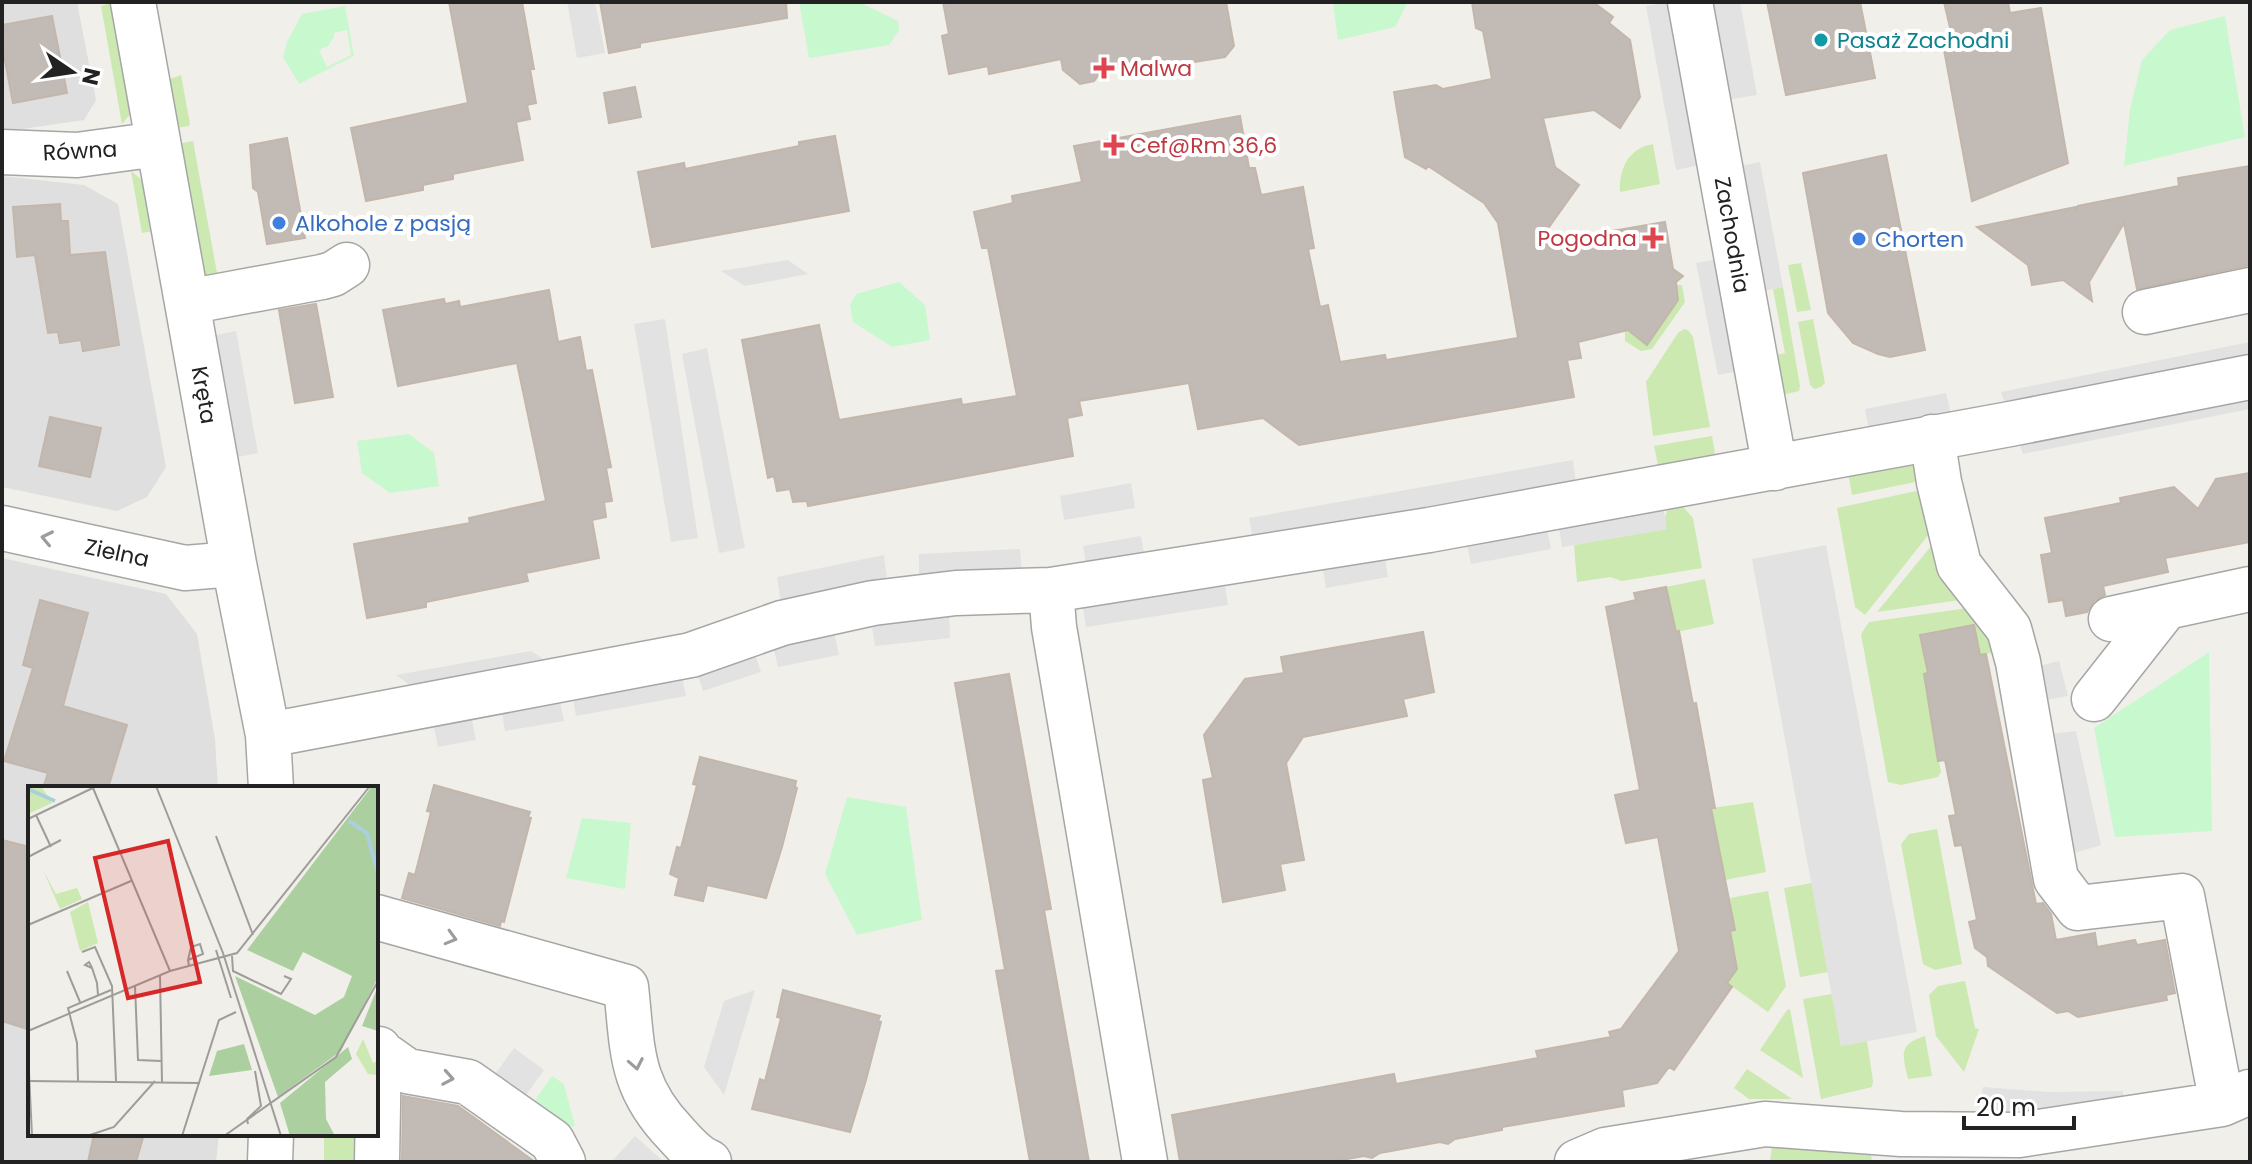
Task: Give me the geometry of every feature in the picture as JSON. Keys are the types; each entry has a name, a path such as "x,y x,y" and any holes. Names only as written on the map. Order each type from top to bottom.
{"street":[{"name":"Kręta","path":"133,2 234,564 268,735 271,786"},
{"name":"Zachodnia","path":"1690,2 1775,468"},
{"name":"Równa","path":"2,152 77,155 158,144"},
{"path":"187,302 333,274 347,265"},
{"path":"2145,312 2250,290"},
{"path":"268,735 691,655 782,623 873,603 956,593 1051,590 1443,528 2250,377"},
{"path":"1577,1162 1605,1150 1765,1124 1901,1134 2019,1135 2236,1098 2182,896 2078,908 2056,879 2009,629 1959,565 1939,482 1932,437"},
{"name":"Zielna","path":"2,528 185,568 234,564"},
{"path":"2111,619 2250,589"},
{"path":"1051,590 1056,642 1145,1162"},
{"path":"2094,699 2164,610"},
{"path":"378,918 626,987 636,1069 645,1095 682,1141 709,1162"},
{"path":"378,1050 407,1071 468,1082 552,1141 563,1162"},
{"path":"270,1162 271,1136"},
{"path":"377,1136 377,1162"}],"shaded area":[{"path":"2,2 77,2 96,100 84,120 2,132"},
{"path":"567,2 595,2 605,53 577,58"},
{"path":"1670,2 1700,165 1676,170 1646,6"},
{"path":"1709,2 1740,2 1757,95 1726,100"},
{"path":"1760,162 1783,287 1758,292 1735,167"},
{"path":"2,176 84,185 118,204 166,467 147,497 117,511 2,487"},
{"path":"1717,259 1739,371 1718,375 1696,263"},
{"path":"788,260 808,274 745,286 721,271"},
{"path":"665,319 698,538 671,542 634,324"},
{"path":"236,331 258,453 233,458 211,336"},
{"path":"2250,342 2250,409 2023,454 2001,392"},
{"path":"707,348 745,548 719,553 682,354"},
{"path":"1946,393 1951,415 1869,431 1865,409"},
{"path":"1573,460 1576,485 1253,540 1249,518"},
{"path":"1131,483 1135,508 1064,520 1060,496"},
{"path":"1663,505 1667,529 1562,547 1558,523"},
{"path":"1546,525 1551,549 1471,564 1466,539"},
{"path":"1141,536 1145,560 1087,570 1083,546"},
{"path":"1826,545 1917,1032 1841,1046 1752,559"},
{"path":"1020,549 1022,573 919,578 919,554"},
{"path":"1384,552 1388,577 1326,588 1322,563"},
{"path":"884,555 887,580 781,603 777,577"},
{"path":"2,558 166,594 197,634 215,739 218,786 28,786 28,1136 219,1136 216,1162 2,1162"},
{"path":"1224,579 1228,605 1086,627 1082,601"},
{"path":"949,612 950,638 875,646 871,620"},
{"path":"833,628 839,655 778,667 772,642"},
{"path":"753,648 761,672 703,691 695,667"},
{"path":"531,651 555,667 420,692 396,675"},
{"path":"2059,661 2068,696 2040,701 2035,667"},
{"path":"681,672 686,696 576,716 572,692"},
{"path":"559,697 564,721 505,731 501,707"},
{"path":"471,715 476,740 438,747 433,722"},
{"path":"2076,731 2101,845 2074,853 2050,734"},
{"path":"755,990 724,1095 704,1067 724,1001"},
{"path":"514,1048 544,1070 526,1095 496,1073"},
{"path":"1983,1087 2048,1092 2123,1091 2124,1113 1980,1114"},
{"path":"635,1136 664,1162 611,1162"}],"green space":[{"path":"799,2 859,2 898,21 899,30 889,45 809,58"},
{"path":"1333,2 1408,2 1395,27 1338,40"},
{"path":"111,3 115,6 132,105 131,113 122,124 101,6"},
{"path":"345,6 354,56 299,84 283,57 287,42 302,14","holes":["347,30 351,55 327,67 319,50 328,46 334,33"]},
{"path":"2225,16 2245,137 2124,166 2130,109 2142,60 2170,30"},
{"path":"181,75 190,124 176,128 168,80"},
{"path":"193,141 219,284 203,282 178,144"},
{"path":"1653,144 1660,184 1620,192 1621,175 1627,160 1638,150"},
{"path":"131,171 143,181 153,231 142,233"},
{"path":"1801,263 1811,310 1797,312 1788,265"},
{"path":"899,282 925,305 930,340 892,347 853,322 850,305 856,294"},
{"path":"1676,285 1682,285 1685,302 1652,349 1641,351 1625,341 1625,331 1628,330 1647,345 1678,300"},
{"path":"1783,287 1800,386 1799,391 1778,396 1776,355 1785,353 1773,289"},
{"path":"1813,319 1825,383 1814,389 1810,385 1798,322"},
{"path":"1684,329 1693,337 1710,427 1653,436 1646,382 1678,333"},
{"path":"409,434 434,453 439,486 390,493 362,473 357,441"},
{"path":"1712,436 1716,460 1659,470 1654,446"},
{"path":"1913,457 1920,481 1852,495 1848,472"},
{"path":"1921,490 1929,534 1865,615 1855,607 1837,508"},
{"path":"1680,503 1693,518 1702,568 1622,581 1610,577 1577,582 1574,545 1666,529 1668,508"},
{"path":"1932,545 1935,567 1960,600 1877,612"},
{"path":"1705,579 1714,624 1676,632 1666,587"},
{"path":"1975,607 2006,650 1980,655 1973,625 1920,635 1928,673 1924,675 1939,730 1933,731 1941,772 1938,777 1901,785 1888,782 1861,634 1869,622"},
{"path":"2209,652 2212,831 2115,837 2094,728"},
{"path":"847,797 906,807 922,920 857,935 825,874"},
{"path":"1753,802 1766,872 1725,880 1717,836 1706,809"},
{"path":"582,818 631,823 625,889 566,878"},
{"path":"1937,829 1962,964 1935,970 1923,964 1901,844 1909,834"},
{"path":"1812,883 1828,972 1800,977 1784,888"},
{"path":"1768,891 1786,986 1768,1012 1727,983 1737,969 1730,931 1735,930 1730,898"},
{"path":"1965,981 1975,1028 1979,1029 1964,1072 1936,1036 1929,995 1938,986"},
{"path":"1832,994 1841,1046 1867,1041 1873,1081 1872,1087 1821,1099 1803,999"},
{"path":"1790,1009 1803,1078 1760,1050"},
{"path":"1925,1036 1932,1076 1908,1079 1904,1052 1910,1043"},
{"path":"1747,1069 1792,1099 1749,1099 1734,1088"},
{"path":"552,1076 564,1084 575,1126 559,1129 535,1106 537,1097"},
{"path":"324,1136 365,1136 364,1162 324,1162"},
{"path":"1772,1146 1871,1154 1872,1162 1770,1162"}],"building":[{"path":"449,2 522,2 534,69 530,69 536,103 527,105 530,119 516,122 523,160 453,174 453,179 423,185 423,190 366,201 351,128 468,103"},
{"path":"600,2 786,2 787,18 640,43 640,47 609,53"},
{"path":"943,2 1226,2 1234,46 1225,57 1145,70 1135,64 1103,69 1094,81 1080,84 1063,70 1061,59 989,74 988,66 949,74 942,36 949,34"},
{"path":"1472,2 1593,2 1613,17 1609,23 1630,40 1640,97 1620,128 1594,110 1543,118 1555,167 1579,185 1537,244 1665,222 1673,269 1683,276 1676,282 1678,300 1647,345 1628,330 1578,342 1581,358 1567,360 1574,397 1299,445 1263,418 1198,429 1189,383 1079,401 1082,415 1067,418 1073,456 808,506 807,501 793,502 790,489 777,491 774,476 768,478 742,340 819,325 839,420 961,399 962,405 1017,396 988,248 982,248 974,212 1013,203 1012,196 1082,182 1074,146 1240,116 1249,168 1255,168 1261,195 1303,187 1314,248 1308,249 1320,307 1328,305 1340,362 1385,355 1386,360 1518,338 1498,223 1484,203 1428,166 1426,169 1405,157 1394,92 1436,85 1443,89 1492,79 1483,31 1476,28"},
{"name":"Pasaż Zachodni","path":"1767,2 1860,2 1875,78 1786,95"},
{"path":"1944,2 2008,2 2010,13 2041,8 2068,163 1972,201 1942,39 1952,36"},
{"path":"52,16 67,93 13,103 2,45 2,25"},
{"path":"635,87 641,117 609,123 604,93"},
{"path":"835,136 849,211 652,247 638,172 684,163 685,169"},
{"path":"287,138 305,238 267,244 258,192 253,188 250,145"},
{"name":"Chorten","path":"1886,155 1925,350 1890,357 1853,343 1828,313 1803,173"},
{"path":"2250,166 2250,265 2137,289 2124,223 2089,282 2092,301 2063,280 2032,285 2028,265 1977,227 2076,207 2076,211 2078,206 2179,186 2178,178"},
{"path":"60,204 61,221 68,221 70,255 105,252 119,345 83,351 81,340 60,343 58,332 48,333 35,255 17,257 13,207"},
{"path":"549,290 558,342 580,337 586,371 592,370 611,467 606,468 612,501 604,502 606,517 592,520 599,558 526,573 528,581 426,602 426,607 367,618 354,544 470,523 469,518 546,501 517,363 398,386 383,310 444,299 445,304 459,301 460,307"},
{"path":"316,304 333,397 295,403 279,310"},
{"path":"50,417 101,428 90,477 39,466"},
{"path":"2250,473 2250,542 2165,558 2168,572 2103,586 2105,595 2094,601 2087,612 2066,616 2063,600 2049,602 2041,555 2052,553 2045,518 2121,503 2120,498 2174,487 2198,509 2216,479"},
{"path":"1666,587 1676,632 1679,631 1693,704 1696,703 1715,808 1711,808 1735,930 1730,931 1737,969 1727,983 1732,987 1674,1070 1669,1067 1657,1083 1622,1090 1624,1106 1502,1127 1502,1130 1455,1139 1448,1144 1440,1142 1380,1153 1372,1158 1364,1156 1330,1162 1180,1162 1172,1115 1394,1074 1396,1084 1538,1058 1536,1051 1611,1037 1609,1032 1621,1029 1679,951 1658,837 1626,843 1615,795 1640,790 1606,607 1636,600 1634,593"},
{"path":"40,600 88,613 63,706 127,725 109,786 44,786 48,773 4,761 33,668 23,665"},
{"path":"1974,625 1980,655 1986,654 2036,904 2043,903 2051,914 2056,940 2095,933 2097,947 2135,940 2137,945 2165,940 2175,993 2166,995 2167,1000 2078,1017 2068,1011 2057,1013 1988,966 1987,957 1975,948 1969,922 1977,920 1962,845 1955,846 1949,816 1956,815 1945,760 1938,761 1924,674 1928,673 1920,635"},
{"path":"1423,632 1434,692 1403,699 1407,716 1303,737 1286,763 1304,860 1280,864 1285,890 1223,902 1203,780 1213,778 1204,735 1245,679 1284,673 1281,657"},
{"path":"1009,674 1051,909 1044,910 1089,1162 1030,1162 996,971 1005,970 955,683"},
{"path":"700,757 796,781 797,788 782,847 766,898 707,885 703,901 675,895 679,878 670,874 677,847 681,848 697,785 693,784"},
{"path":"434,785 530,812 504,922 501,921 500,926 402,898 409,873 415,875 431,812 427,811"},
{"path":"2,840 28,846 28,1029 2,1021"},
{"path":"783,990 880,1016 866,1080 850,1132 752,1109 760,1079 765,1081 781,1018 777,1017"},
{"path":"403,1096 458,1106 535,1162 402,1162"},
{"path":"94,1136 143,1136 136,1162 88,1162"}],"place":[{"name":"Pasaż Zachodni","path":"1821,40"},
{"name":"Malwa","path":"1104,68"},
{"name":"Cef@Rm 36,6","path":"1114,145"},
{"name":"Alkohole z pasją","path":"279,223"},
{"name":"Pogodna","path":"1653,238"},
{"name":"Chorten","path":"1859,239"}]}
